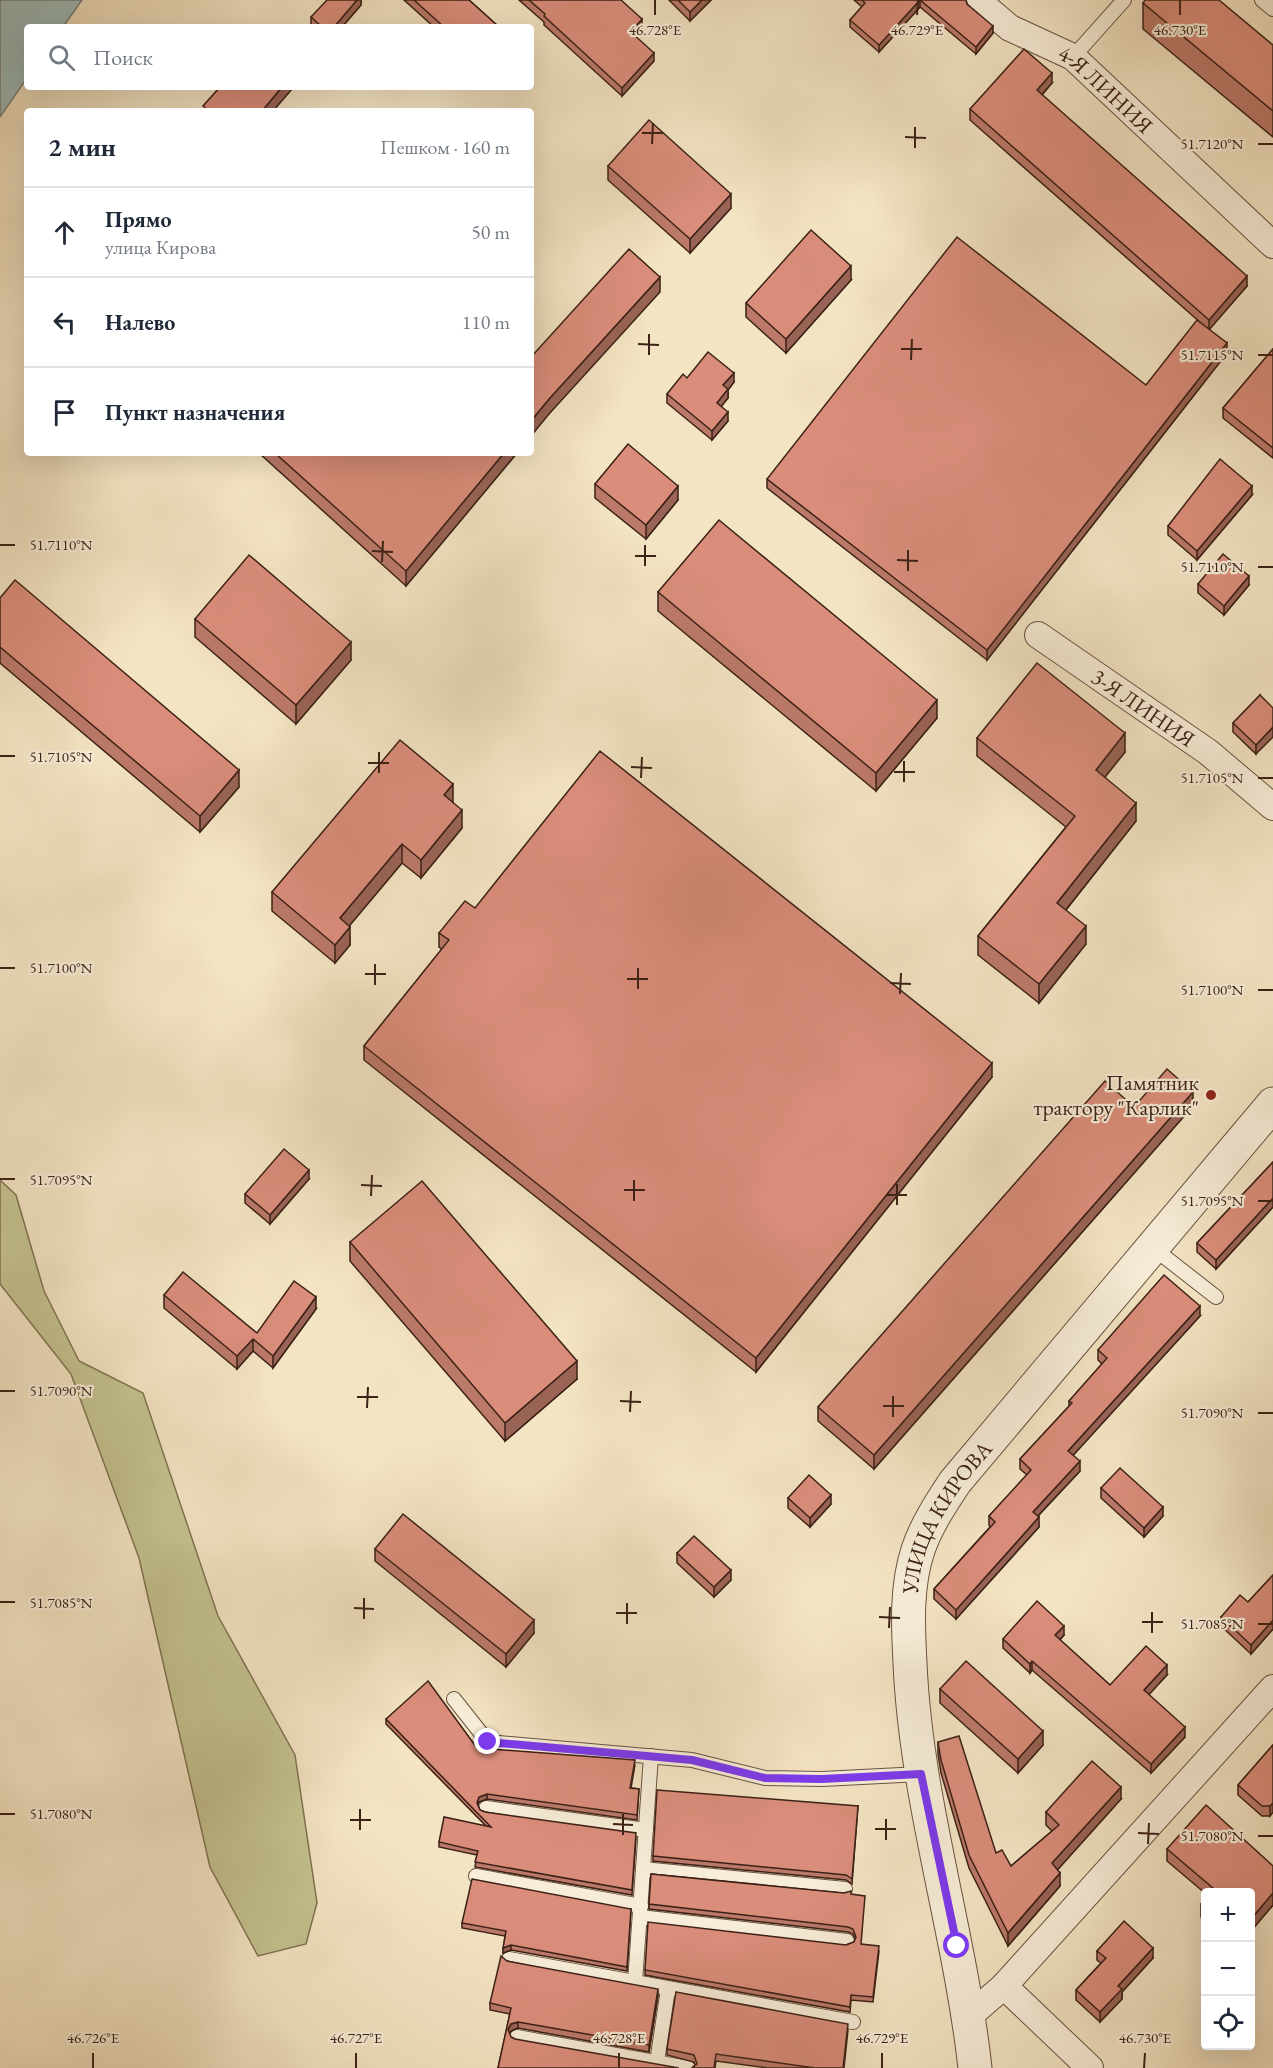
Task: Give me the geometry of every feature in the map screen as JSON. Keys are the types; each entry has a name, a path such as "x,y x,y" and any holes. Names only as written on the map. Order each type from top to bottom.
{"street":[{"name":"4-Я ЛИНИЯ","path":"977,0 1010,28 1073,57 1273,245"},
{"name":"3-Я ЛИНИЯ","path":"1038,635 1208,752 1273,807"},
{"name":"УЛИЦА КИРОВА","path":"969,2061 968,2018 957,1946 921,1774 912,1703 908,1629 910,1590 918,1550 955,1482 1273,1104"},
{"path":"968,2018 1004,1986 1273,1688"},
{"path":"1004,1986 1090,2068"}],"lane":[{"path":"1073,57 1124,0"},
{"path":"1262,0 1273,9"},
{"path":"1152,1247 1216,1297"},
{"path":"454,1699 488,1742 692,1760 765,1778 822,1779 921,1774"},
{"path":"635,1982 651,1756"},
{"path":"486,1808 646,1830"},
{"path":"643,1869 845,1889"},
{"path":"476,1876 640,1911 848,1941"},
{"path":"509,1959 853,2022"},
{"path":"657,2062 668,1989"},
{"path":"517,2037 688,2068"}],"shaded area":[{"path":"0,1180 16,1195 44,1291 79,1361 143,1393 218,1616 295,1755 317,1903 306,1944 258,1956 210,1867 139,1558 71,1374 0,1284"}],"water":[{"path":"0,0 82,0 65,24 24,24 24,82 0,117"}],"building":[{"path":"327,0 357,0 337,24 319,24 311,17"},
{"path":"414,0 469,0 496,24 441,24"},
{"path":"529,0 621,0 642,19 631,32 654,53 622,88"},
{"path":"678,0 702,0 690,12"},
{"path":"862,0 920,0 879,45 850,20 865,3"},
{"path":"920,0 966,0 967,4 993,26 976,47"},
{"path":"1145,0 1219,0 1273,45 1273,111 1143,3"},
{"path":"1024,49 1052,73 1037,90 1247,276 1209,320 970,109"},
{"path":"217,90 280,90 264,108 205,108 203,106"},
{"path":"649,120 731,194 690,239 608,166"},
{"path":"811,230 851,266 786,339 746,303"},
{"path":"957,237 1146,385 1197,320 1227,343 987,650 767,479"},
{"path":"629,249 660,277 534,417 534,354"},
{"path":"1273,349 1273,448 1223,408"},
{"path":"708,352 734,373 723,385 728,389 717,403 728,412 712,431 667,394 683,374 687,378"},
{"path":"628,444 678,486 646,525 595,484"},
{"path":"278,456 502,456 406,571"},
{"path":"1220,459 1252,486 1197,551 1168,526"},
{"path":"719,520 937,700 876,773 658,592"},
{"path":"1223,554 1249,576 1224,606 1198,584"},
{"path":"249,555 351,642 296,705 195,619"},
{"path":"15,580 239,770 200,816 0,647 0,598"},
{"path":"1037,663 1125,733 1096,770 1136,803 1057,903 1086,926 1039,984 978,936 1075,816 977,738"},
{"path":"1260,695 1273,708 1273,727 1256,745 1233,723"},
{"path":"400,740 453,784 444,795 462,810 421,860 402,844 340,918 350,927 335,945 272,892"},
{"path":"600,751 992,1063 756,1358 364,1046 449,940 439,933 465,901 475,908"},
{"path":"1167,1069 1193,1092 874,1455 818,1407 1105,1081 1134,1107"},
{"path":"284,1149 309,1170 270,1215 245,1194"},
{"path":"1273,1162 1273,1198 1216,1260 1197,1243"},
{"path":"422,1181 577,1361 505,1423 350,1242"},
{"path":"183,1272 257,1333 294,1281 316,1297 273,1356 253,1339 237,1356 164,1295"},
{"path":"1164,1275 1200,1306 1068,1451 1080,1461 1033,1512 1039,1517 956,1610 934,1589 995,1522 989,1516 1031,1470 1020,1459 1072,1403 1069,1401 1107,1358 1098,1350"},
{"path":"1120,1468 1163,1507 1144,1528 1101,1488"},
{"path":"809,1475 831,1495 810,1518 788,1498"},
{"path":"403,1514 534,1620 506,1654 375,1549"},
{"path":"694,1536 731,1570 714,1587 677,1553"},
{"path":"1273,1575 1273,1620 1251,1645 1221,1617 1240,1595 1248,1602"},
{"path":"1037,1601 1064,1626 1055,1635 1110,1685 1146,1646 1167,1665 1144,1690 1185,1727 1151,1764 1032,1661 1030,1664 1003,1639"},
{"path":"966,1661 1043,1731 1018,1759 940,1689"},
{"path":"428,1681 477,1748 635,1760 630,1788 639,1789 637,1815 487,1794 479,1797 477,1803 480,1810 485,1812 636,1833 632,1890 475,1862 478,1851 439,1842 444,1817 491,1827 386,1719"},
{"path":"959,1736 996,1853 1002,1850 1011,1866 1059,1825 1046,1812 1092,1761 1121,1787 1052,1863 1060,1873 1008,1933 969,1855 941,1760 938,1742"},
{"path":"1273,1745 1273,1803 1270,1806 1262,1806 1238,1785"},
{"path":"657,1790 858,1806 852,1879 846,1875 653,1856"},
{"path":"1206,1805 1273,1866 1273,1893 1255,1914 1255,1888 1213,1888 1167,1849"},
{"path":"651,1874 844,1893 851,1891 851,1894 865,1896 861,1944 879,1946 873,1997 851,1995 850,2007 645,1970 648,1922 846,1945 854,1942 856,1937 853,1929 848,1927 649,1904"},
{"path":"472,1879 631,1909 627,1967 511,1945 503,1948 506,1931 462,1923"},
{"path":"1124,1921 1153,1948 1118,1986 1122,1989 1100,2012 1076,1990 1106,1958 1097,1951"},
{"path":"501,1956 507,1961 658,1989 649,2045 518,2022 511,2024 508,2029 511,2037 679,2068 498,2068 511,2008 490,2003"},
{"path":"676,1992 848,2024 843,2068 815,2068 716,2054 714,2068 692,2068 697,2064 694,2055 667,2049"}],"place":[{"name":"Памятник трактору \"Карлик\"","path":"1211,1095"}],"route":[{"path":"488,1742 692,1760 765,1778 822,1779 921,1774 957,1946"}]}
